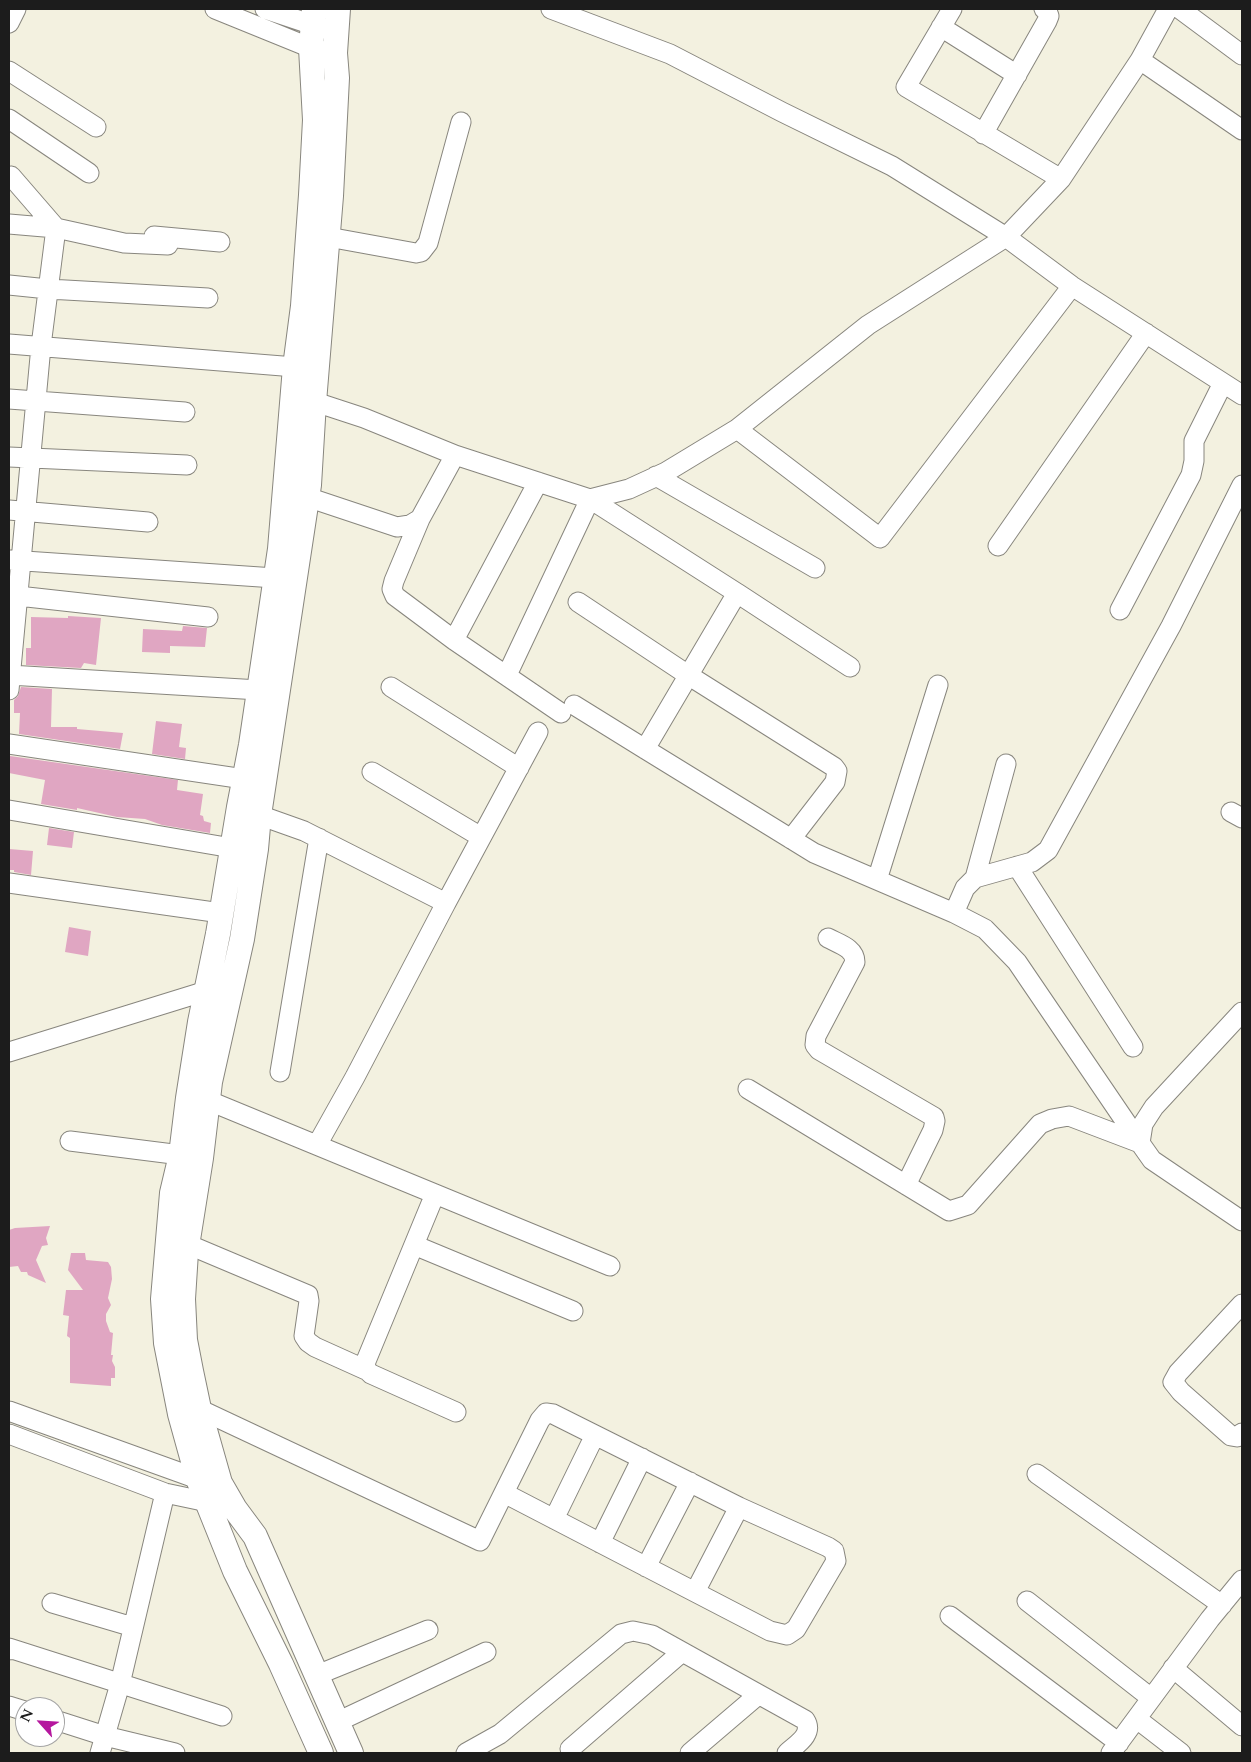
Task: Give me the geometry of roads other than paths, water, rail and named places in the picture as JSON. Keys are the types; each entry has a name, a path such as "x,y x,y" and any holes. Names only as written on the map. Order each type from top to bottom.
{"main road":[{"path":"312,27 315,120 303,306 295,367 303,398 307,497 242,939 207,1100 187,1244 182,1299 185,1340 199,1409 208,1488 235,1509 255,1536 351,1753"},
{"path":"320,1753 277,1656 235,1572 208,1488 180,1414 166,1343 163,1299 172,1193 181,1155 190,1079 222,913 251,745 328,237 336,78 336,31"}],"street":[{"path":"215,9 336,31"},
{"path":"265,9 312,27"},
{"path":"551,9 670,54 892,166 1006,237 1072,286 1242,395"},
{"path":"952,9 906,87 1061,179"},
{"path":"983,134 1047,21 1049,16 1044,9"},
{"path":"590,498 629,489 656,476 737,429 868,325 1006,237 1061,179 1140,60 1168,9"},
{"path":"1180,9 1242,55"},
{"path":"941,27 1017,75"},
{"path":"1140,60 1242,130"},
{"path":"9,71 96,127"},
{"path":"9,119 89,173"},
{"path":"328,237 416,253 421,252 428,243 461,122"},
{"path":"11,176 56,228 124,243 168,245"},
{"path":"9,224 220,242"},
{"path":"56,228 41,346 31,458 18,508 9,680 259,690"},
{"path":"9,285 208,298"},
{"path":"737,429 880,538 1072,286"},
{"path":"998,546 1146,333"},
{"path":"9,344 295,367"},
{"path":"1120,610 1191,475 1194,461 1194,441 1223,382"},
{"path":"303,398 364,418 455,455 590,498 850,667"},
{"path":"9,399 184,412"},
{"path":"455,455 420,519 394,581 392,589 394,596 454,640 507,675 645,749 814,853 954,913 985,929 1017,962 1152,1160 1242,1221"},
{"path":"9,457 187,465"},
{"path":"656,476 815,568"},
{"path":"454,640 538,482"},
{"path":"954,913 965,888 975,878 1032,862 1048,850 1170,626 1242,485"},
{"path":"307,497 397,527 410,525 420,519"},
{"path":"507,675 590,498"},
{"path":"18,508 148,522"},
{"path":"15,560 275,578"},
{"path":"645,749 737,593"},
{"path":"14,595 208,616"},
{"path":"578,602 688,676 834,767 837,771 835,782 791,839"},
{"path":"878,880 938,685"},
{"path":"391,688 519,768"},
{"path":"317,1145 538,732"},
{"path":"9,744 244,779"},
{"path":"975,878 1006,764"},
{"path":"372,772 482,837"},
{"path":"9,810 232,848"},
{"path":"259,815 319,838 446,903"},
{"path":"280,1072 319,838"},
{"path":"1017,866 1133,1047"},
{"path":"9,883 222,913"},
{"path":"828,938 852,951 855,955 855,962 816,1036 815,1045 819,1050 934,1117 933,1130 906,1185"},
{"path":"9,1052 206,991"},
{"path":"1140,1143 1143,1124 1154,1107 1242,1012"},
{"path":"748,1089 949,1211 968,1206 1040,1124 1052,1119 1069,1116 1140,1143"},
{"path":"207,1100 610,1266"},
{"path":"70,1141 181,1155"},
{"path":"366,1370 366,1361 435,1194"},
{"path":"187,1244 308,1295 309,1301 304,1336 308,1342 371,1374 456,1412"},
{"path":"414,1245 573,1311"},
{"path":"1242,1304 1178,1373 1173,1382 1181,1392 1232,1436 1237,1437 1242,1433"},
{"path":"199,1409 480,1541 540,1420 546,1413 554,1414 739,1507 828,1547 834,1551 836,1561 796,1629 787,1635 770,1631 504,1493"},
{"path":"9,1411 208,1488"},
{"path":"9,1434 165,1493 208,1488"},
{"path":"554,1519 595,1435"},
{"path":"600,1542 642,1458"},
{"path":"1037,1474 1222,1605"},
{"path":"646,1567 690,1482"},
{"path":"103,1744 120,1684 165,1493"},
{"path":"695,1592 739,1507"},
{"path":"950,1616 1115,1748 1173,1668 1242,1580"},
{"path":"1027,1601 1151,1698"},
{"path":"52,1603 133,1627"},
{"path":"317,1675 428,1630"},
{"path":"466,1753 500,1734 621,1634 633,1631 652,1635 805,1720 808,1725 808,1731 803,1739 787,1753"},
{"path":"15,1651 222,1716"},
{"path":"337,1722 486,1652"},
{"path":"570,1749 682,1652"},
{"path":"1173,1668 1242,1726"},
{"path":"690,1753 758,1695"},
{"path":"1137,1719 1181,1753"},
{"path":"65,1725 103,1744 176,1753"}]}
